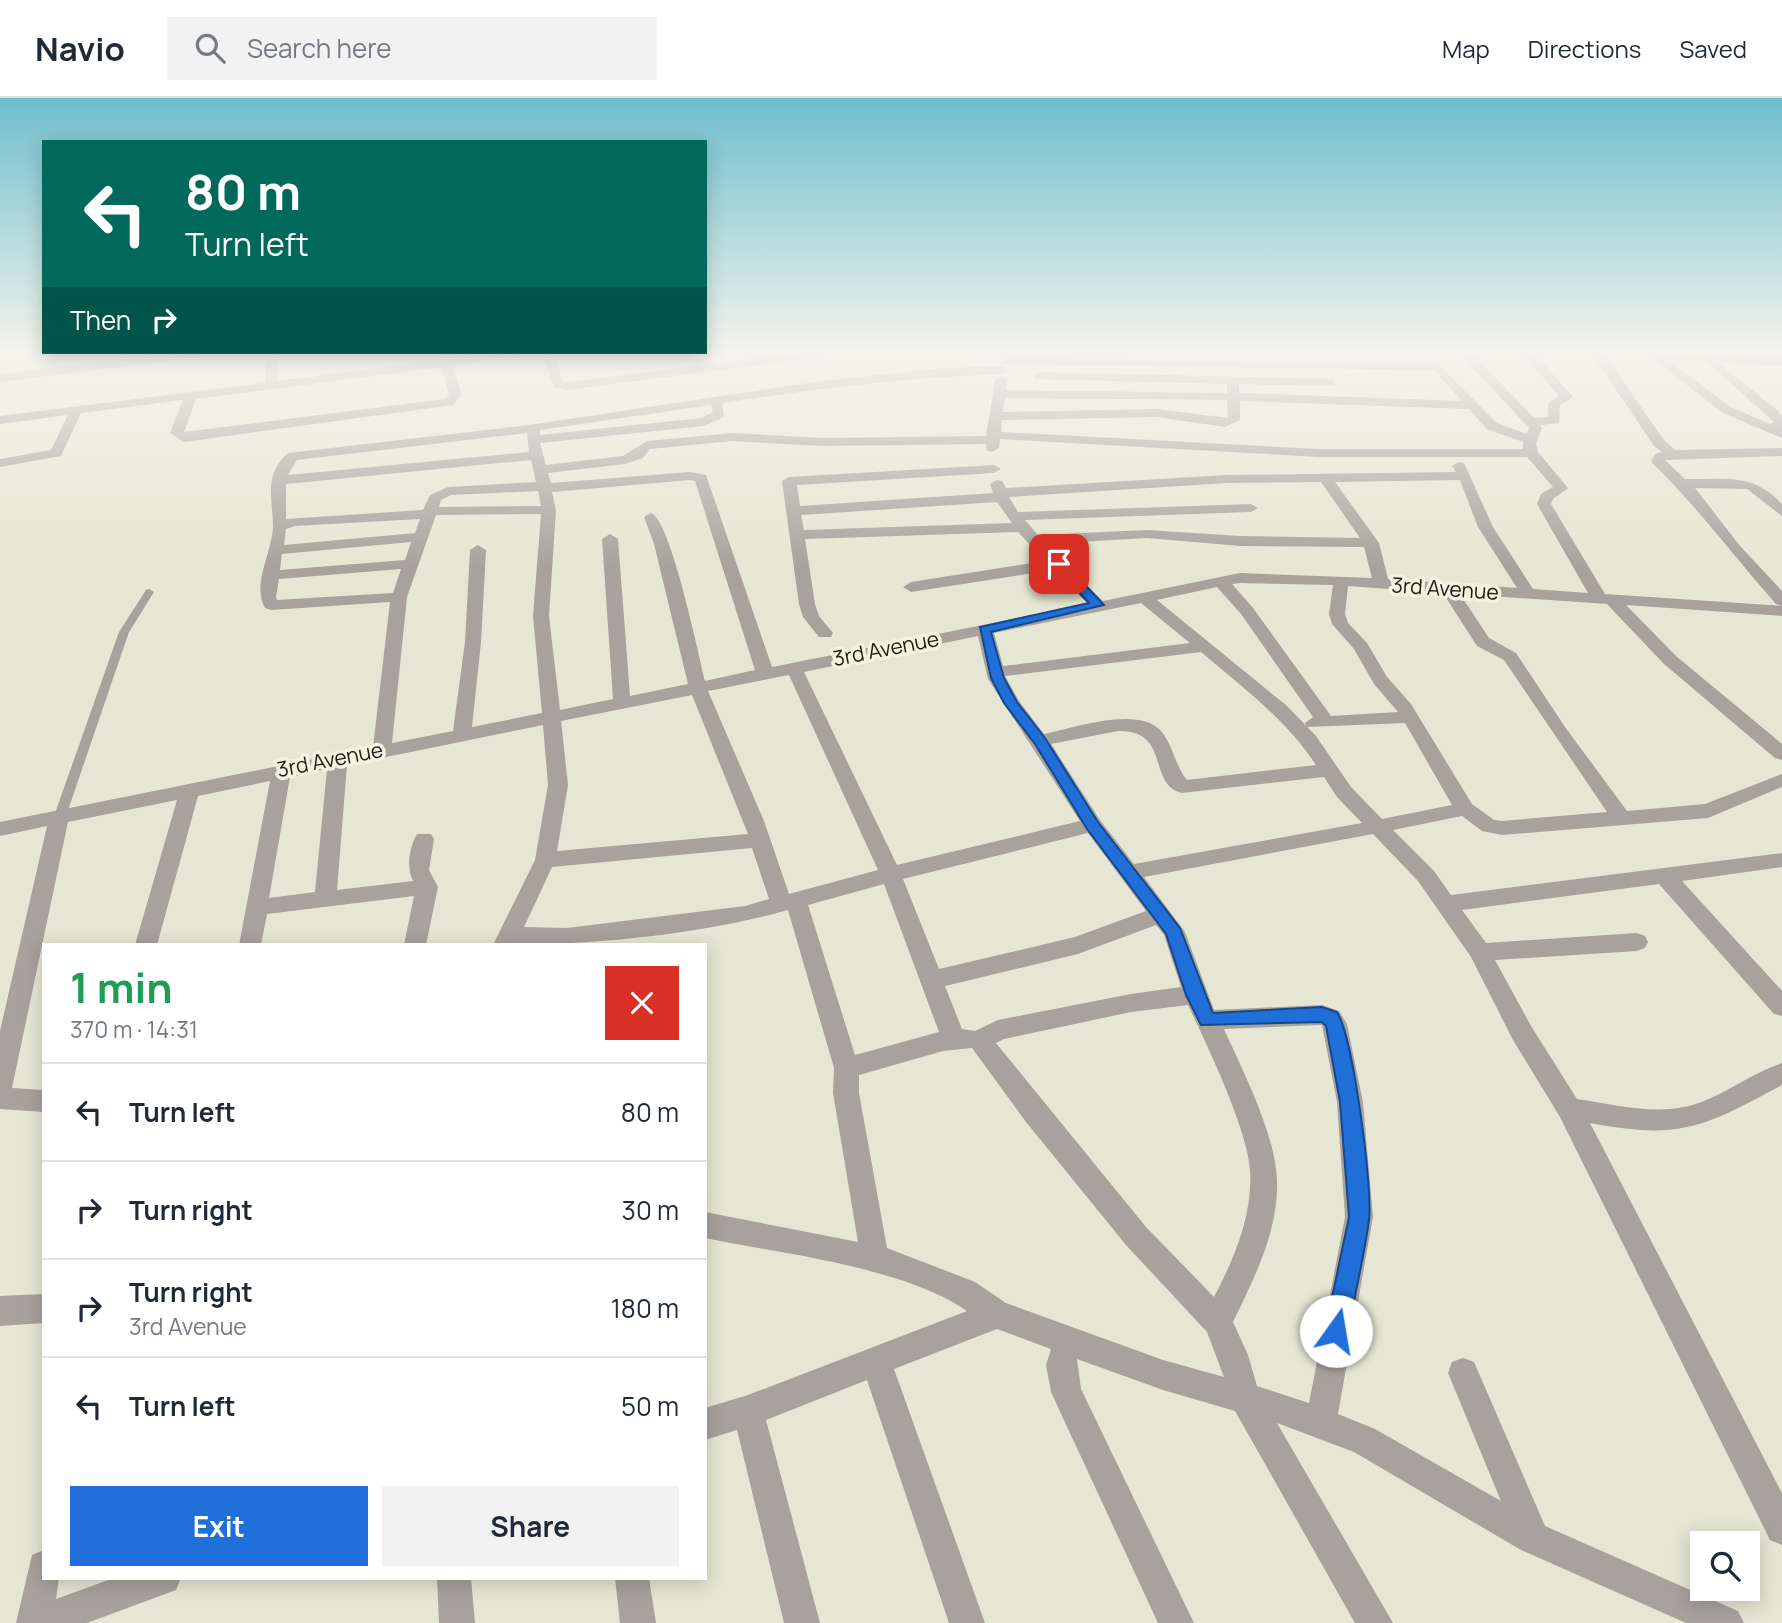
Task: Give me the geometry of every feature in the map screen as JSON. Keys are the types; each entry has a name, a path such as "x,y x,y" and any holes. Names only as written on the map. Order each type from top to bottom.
{"street":[{"path":"0,463 56,453 69,425"},
{"path":"180,425 177,433 184,438 278,425"},
{"path":"543,425 537,426 539,461 549,510 541,616 558,785 545,860 506,940 567,940 745,914 891,874 1093,825"},
{"path":"994,425 994,469 1001,495 1018,522 1098,605"},
{"path":"1493,425 1531,447 1559,484 1561,488 1546,497 1544,504 1606,599 1670,660 1782,754"},
{"path":"1531,447 1536,432 1533,425"},
{"path":"1647,425 1659,443 1672,454"},
{"path":"399,597 276,607 271,605 268,597 281,525 277,516 279,480 288,459 299,454 539,461 625,460 638,455 640,449 647,446 733,437 822,442 992,438 1319,453 1451,454 1531,447"},
{"path":"1782,452 1672,454 1660,457 1658,461 1681,483 1782,601"},
{"path":"1451,454 1465,476 1483,520 1529,595"},
{"path":"382,750 399,597 428,512 442,492 539,461"},
{"path":"279,480 539,461 701,478 709,510 731,561 765,673"},
{"path":"825,634 811,617 807,604 792,511 789,483 792,479 994,469"},
{"path":"792,511 1227,479 1465,476"},
{"path":"1325,478 1359,520 1371,542 1381,584"},
{"path":"1681,483 1750,485 1762,491 1782,512"},
{"path":"796,535 1251,508"},
{"path":"281,525 428,512 549,510"},
{"path":"651,517 662,544 698,688 788,902 846,1068 846,1093 876,1259"},
{"path":"1036,540 1147,534 1240,541 1371,542"},
{"path":"276,550 421,537"},
{"path":"610,539 622,703"},
{"path":"461,734 473,642 478,550"},
{"path":"273,575 411,564"},
{"path":"911,587 1059,564"},
{"name":"3rd Avenue","path":"0,829 59,819 282,769 550,718 1240,578 1341,581 1782,611"},
{"path":"1220,581 1247,611 1326,722"},
{"path":"1341,581 1337,614 1340,624 1361,647 1380,680 1410,716 1465,809 1489,826 1502,828 1708,811 1782,780"},
{"path":"1449,590 1483,642 1510,657 1622,819"},
{"path":"1143,596 1294,724 1309,740 1327,770 1426,876 1480,951 1522,1033 1569,1109 1782,1528"},
{"path":"985,629 995,672 1011,703 1040,741 1093,825 1162,914 1182,952 1195,995 1208,1020 1252,1128 1263,1170 1259,1223 1239,1279 1217,1322"},
{"path":"995,672 1087,663 1202,646"},
{"path":"794,668 891,874 954,1039"},
{"path":"1294,724 1410,716"},
{"path":"1040,741 1103,727 1142,724 1153,732 1182,787 1327,770"},
{"path":"325,899 338,758"},
{"path":"250,943 282,769"},
{"path":"147,943 190,788"},
{"path":"1129,872 1243,855 1332,834 1465,809"},
{"path":"0,1086 59,819"},
{"path":"415,943 427,887 418,870 424,839"},
{"path":"545,860 761,840"},
{"path":"1446,904 1782,860"},
{"path":"1665,876 1782,1007"},
{"path":"258,907 427,887"},
{"path":"931,980 1078,945 1162,914"},
{"path":"1480,951 1637,942"},
{"path":"846,1068 954,1039 983,1038 998,1030 1052,1019 1195,995"},
{"path":"1208,1020 1322,1015 1331,1018 1335,1024 1350,1102 1359,1217 1321,1424"},
{"path":"983,1038 983,1045 1035,1114 1136,1237 1217,1322 1233,1354 1245,1398 1375,1623"},
{"path":"1569,1109 1644,1121 1669,1121 1700,1113 1782,1073"},
{"path":"0,1098 42,1101"},
{"path":"707,1225 898,1264 965,1292 997,1314 1163,1375 1245,1398 1364,1440 1533,1538 1726,1623"},
{"path":"0,1311 42,1308"},
{"path":"707,1422 748,1411 997,1314"},
{"path":"1072,1341 1061,1354 1060,1368 1066,1392 1176,1623"},
{"path":"875,1360 967,1623"},
{"path":"1463,1373 1533,1538"},
{"path":"748,1411 802,1623"},
{"path":"42,1580 36,1623 158,1580"},
{"path":"454,1580 457,1623"},
{"path":"632,1580 638,1623"}],"lane":[{"path":"59,819 124,632 149,592"}],"route":[{"path":"1059,564 1098,605 985,629 998,678 1011,703 1040,741 1093,825 1174,932 1195,995 1208,1020 1322,1015 1331,1018 1335,1024 1350,1102 1359,1217 1350,1275 1336,1331"}]}
